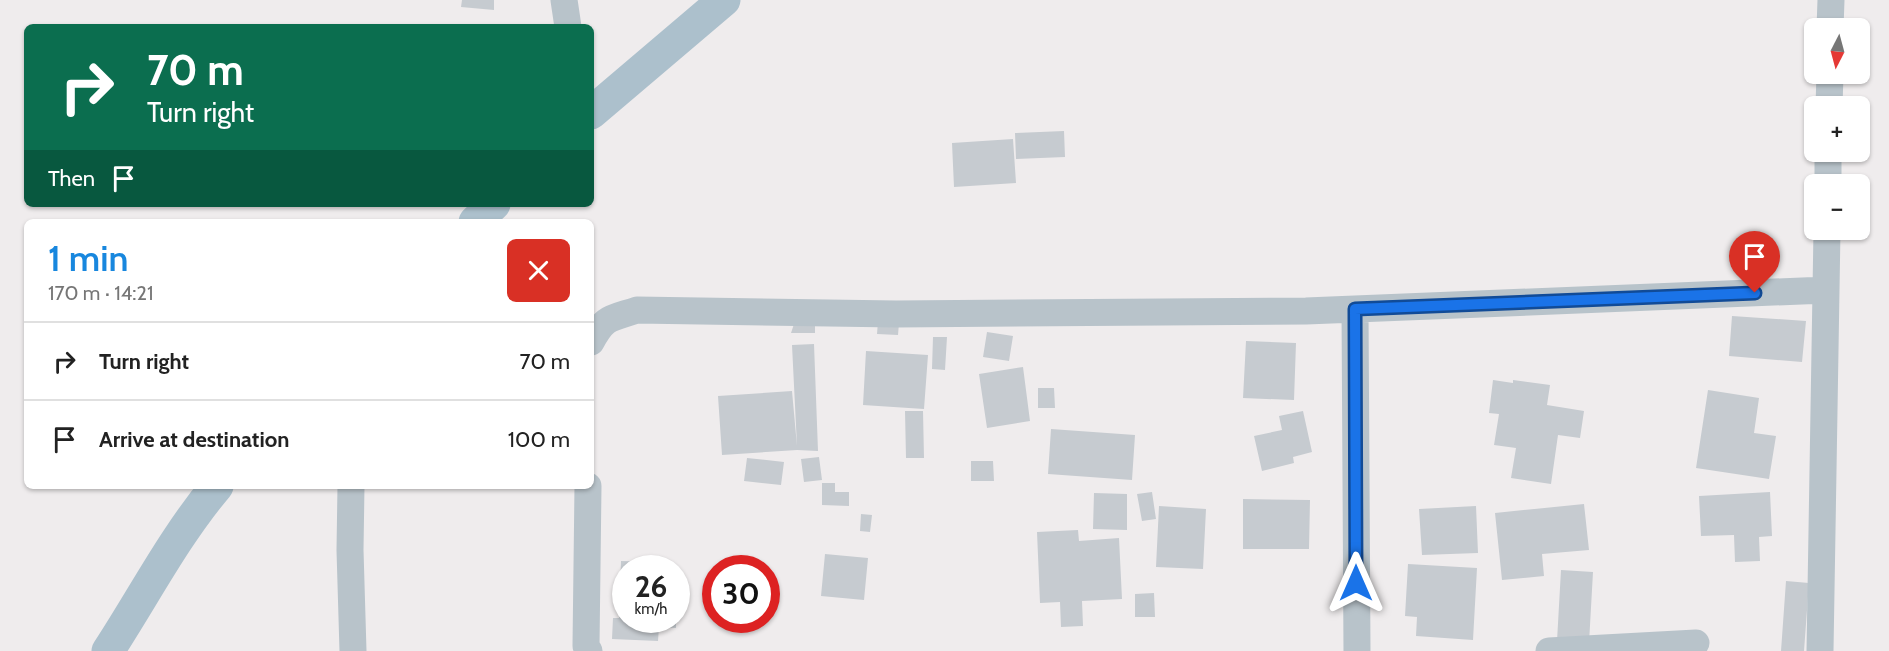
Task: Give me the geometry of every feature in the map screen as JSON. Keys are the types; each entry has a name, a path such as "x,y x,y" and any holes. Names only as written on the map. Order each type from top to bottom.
{"main road":[{"path":"594,109 724,0"},
{"path":"478,219 491,207"},
{"path":"108,651 173,544 215,489"}],"street":[{"path":"564,0 568,24"},
{"path":"1830,18 1831,0"},
{"path":"1820,651 1827,240"},
{"path":"594,337 601,324 637,310 896,314 1294,311 1826,290"},
{"path":"1355,309 1357,651"},
{"path":"351,489 353,651"},
{"path":"588,489 586,646 589,651"},
{"path":"1549,651 1696,643"}],"building":[{"path":"462,0 494,0 494,10 461,7"},
{"path":"1064,131 1065,157 1016,159 1015,133"},
{"path":"1013,139 1016,183 954,187 952,143"},
{"path":"1732,316 1806,321 1802,362 1729,356"},
{"path":"796,318 815,319 815,333 791,333"},
{"path":"878,321 899,323 898,335 877,334"},
{"path":"987,332 1013,336 1009,361 983,357"},
{"path":"933,337 947,337 945,370 932,369"},
{"path":"1246,341 1296,343 1294,400 1243,398"},
{"path":"814,344 818,451 797,450 722,455 718,396 792,391 797,446 792,345"},
{"path":"866,351 928,355 924,409 863,405"},
{"path":"1023,367 1030,421 987,428 979,374"},
{"path":"1493,380 1550,385 1547,405 1584,411 1580,438 1558,435 1551,484 1511,478 1516,448 1494,445 1499,414 1489,413"},
{"path":"1038,388 1054,388 1055,408 1038,408"},
{"path":"1708,390 1759,398 1754,433 1776,436 1769,479 1696,468"},
{"path":"905,411 923,411 924,458 906,458"},
{"path":"1303,411 1312,452 1293,457 1294,463 1262,471 1254,436 1282,430 1279,416"},
{"path":"1051,429 1135,435 1132,480 1048,474"},
{"path":"819,457 822,480 804,482 801,459"},
{"path":"747,458 784,462 781,485 744,481"},
{"path":"971,461 993,461 994,481 971,481"},
{"path":"822,483 835,483 835,492 849,492 849,506 822,505"},
{"path":"1152,492 1156,519 1142,521 1137,494"},
{"path":"1770,492 1772,536 1759,537 1760,561 1735,562 1734,535 1701,536 1699,496"},
{"path":"1094,493 1127,494 1127,530 1093,529"},
{"path":"1243,499 1310,500 1309,549 1243,549"},
{"path":"1584,504 1589,550 1542,554 1544,576 1502,580 1495,513"},
{"path":"1159,506 1206,509 1203,569 1156,567"},
{"path":"1476,506 1478,553 1422,555 1419,509"},
{"path":"861,514 872,515 870,532 860,531"},
{"path":"1078,530 1079,541 1119,538 1122,599 1082,601 1083,626 1061,627 1060,602 1040,603 1037,532"},
{"path":"825,554 868,558 864,600 821,596"},
{"path":"1408,564 1477,568 1473,640 1416,636 1417,617 1405,616"},
{"path":"1561,570 1593,572 1589,643 1557,641"},
{"path":"1786,581 1809,583 1804,651 1781,651"},
{"path":"1154,593 1155,617 1135,617 1135,594"},
{"path":"612,633 659,633 658,641 612,639"}],"route":[{"path":"1356,583 1355,309 1755,293"}]}
